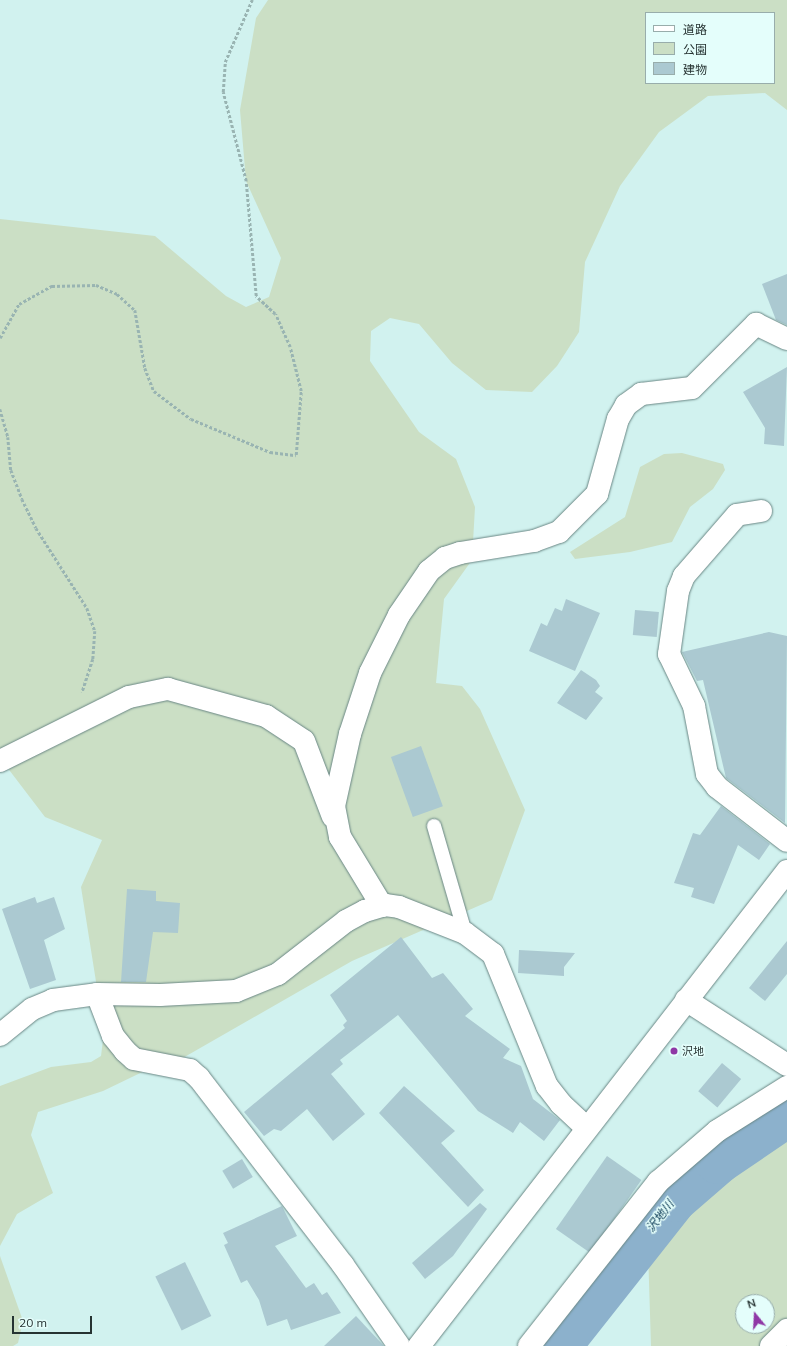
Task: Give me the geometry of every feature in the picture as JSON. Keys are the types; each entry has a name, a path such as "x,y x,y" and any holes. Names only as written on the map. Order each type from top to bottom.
{"street":[{"path":"333,817 350,734 370,673 399,615 429,571 445,558 460,553 534,541 559,532 597,494 618,419 626,404 641,394 692,388 756,324 787,339"},
{"path":"761,511 737,514 684,576 678,591 669,654 694,706 707,774 717,787 787,841"},
{"path":"0,761 68,730 129,697 168,689 266,716 304,741 343,843 382,906"},
{"path":"419,1346 787,871"},
{"path":"0,1034 32,1009 53,1000 97,994 160,995 236,991 278,974 346,921 382,906 420,913 465,933 493,954 547,1086 561,1104 587,1128"},
{"path":"97,994 113,1036 125,1051 134,1059 190,1070 199,1078 343,1265 399,1346"},
{"path":"686,1000 786,1065"},
{"path":"529,1346 658,1182 717,1131 787,1087"},
{"path":"771,1346 787,1330"}],"lane":[{"path":"434,826 465,933"}],"path":[{"path":"0,338 19,304 52,286 96,285 116,294 135,310 144,368 154,391 191,419 270,452 296,455 301,391 290,347 275,314 256,296 246,181 223,92 225,62 252,0"},
{"path":"0,409 8,437 11,470 22,499 36,528 87,608 94,631 93,659 68,730"}],"green space":[{"path":"268,0 787,0 787,110 765,93 708,96 659,132 620,186 585,262 579,332 557,366 532,392 486,390 452,363 419,324 390,318 371,331 370,361 419,432 456,459 475,507 472,560 444,599 436,683 462,686 480,709 525,810 492,900 352,961 181,1059 161,1063 103,1091 38,1112 31,1135 53,1193 17,1214 0,1246 0,1086 51,1067 91,1062 101,1056 104,1032 81,887 102,840 45,817 0,758 0,219 155,236 226,296 246,307 269,297 281,258 246,181 240,110 256,18"},
{"path":"682,453 723,464 725,470 713,489 690,507 672,542 630,552 575,559 570,552 625,517 640,467 664,454"},
{"path":"787,1125 787,1346 651,1346 648,1250"},
{"path":"0,1256 23,1321 18,1343 13,1346 0,1346"}],"building":[{"path":"787,274 787,325 776,320 762,284"},
{"path":"787,367 784,446 764,444 765,428 743,392"},
{"path":"566,599 600,613 575,671 529,651 541,623 547,626 555,608 562,611"},
{"path":"635,610 659,612 657,637 633,635"},
{"path":"769,632 787,636 785,823 726,778 703,680 697,681 682,652"},
{"path":"581,670 596,680 600,686 595,692 603,698 586,720 557,703"},
{"path":"421,746 443,806 413,817 391,757"},
{"path":"721,806 770,844 759,860 738,845 714,904 691,897 694,888 674,883 693,833 700,835"},
{"path":"127,889 156,891 156,901 180,903 178,933 153,932 146,982 121,982"},
{"path":"35,897 37,903 54,897 65,929 44,940 56,980 30,989 2,909"},
{"path":"401,937 432,978 443,973 473,1009 465,1016 510,1049 503,1058 521,1066 533,1099 560,1120 544,1141 520,1122 513,1133 478,1111 398,1015 340,1060 343,1064 331,1074 365,1114 333,1141 307,1109 281,1131 274,1129 264,1136 244,1112 345,1028 343,1025 347,1021 330,995"},
{"path":"787,941 787,974 765,1001 749,988"},
{"path":"519,950 575,953 564,967 564,976 518,973"},
{"path":"722,1063 741,1079 717,1107 698,1091"},
{"path":"404,1086 455,1131 441,1143 484,1190 468,1207 379,1113"},
{"path":"607,1156 641,1180 590,1253 556,1229"},
{"path":"242,1159 253,1177 233,1189 222,1171"},
{"path":"480,1203 487,1209 453,1256 425,1279 412,1263"},
{"path":"282,1206 297,1236 275,1246 306,1288 314,1283 322,1295 327,1292 341,1313 291,1330 287,1319 267,1326 259,1300 247,1280 241,1283 224,1245 228,1243 223,1233"},
{"path":"185,1262 211,1316 182,1330 155,1276"},
{"path":"356,1316 384,1346 324,1346"}],"waterway":[{"name":"沢地川","path":"557,1346 674,1198 718,1160 787,1113"}],"place":[{"name":"沢地","path":"674,1051"}]}
